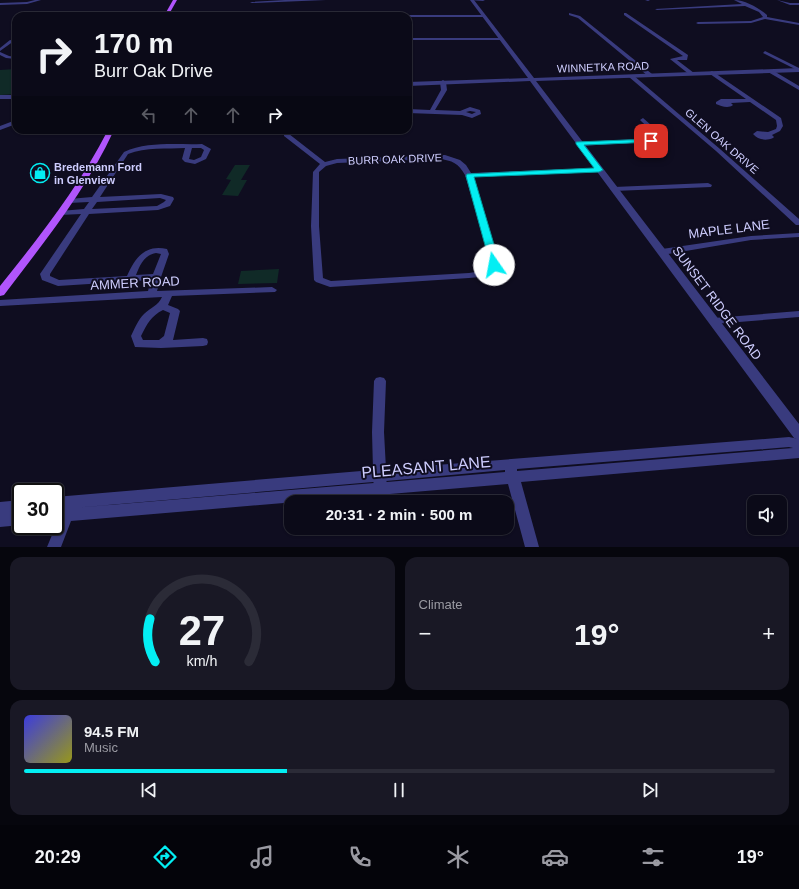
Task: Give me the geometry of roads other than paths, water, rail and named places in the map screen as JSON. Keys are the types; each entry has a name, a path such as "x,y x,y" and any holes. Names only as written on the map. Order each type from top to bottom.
{"main road":[{"path":"168,12 175,0"},
{"path":"174,12 181,0"},
{"path":"170,8 176,8"},
{"path":"0,293 69,201 102,150 109,134"}],"street":[{"path":"0,1 14,0"},
{"path":"0,4 22,4 39,0"},
{"path":"252,2 324,0"},
{"path":"472,0 483,0"},
{"name":"SUNSET RIDGE ROAD","path":"472,0 799,434"},
{"path":"736,0 764,13 766,16 765,18"},
{"path":"779,0 790,4 799,4"},
{"path":"698,3 704,6"},
{"path":"657,9 747,5"},
{"path":"570,14 578,17 650,75"},
{"path":"625,14 686,56 685,59 672,59 692,74"},
{"path":"412,16 484,16"},
{"path":"698,23 751,22 765,18 799,24"},
{"path":"412,39 501,39"},
{"path":"0,50 12,41"},
{"path":"765,52 799,70"},
{"path":"0,53 12,58"},
{"name":"WINNETKA ROAD","path":"412,84 799,70"},
{"path":"770,71 799,88"},
{"path":"712,73 779,119 780,126 778,130 768,134"},
{"name":"GLEN OAK DRIVE","path":"631,76 718,150 799,223"},
{"path":"432,111 444,90 443,82"},
{"path":"0,97 12,97"},
{"path":"724,102 751,100"},
{"path":"412,111 462,114"},
{"path":"579,144 665,140 643,120"},
{"path":"0,128 12,124"},
{"path":"286,134 293,142 324,164 316,172 315,226 319,280 330,284 488,272 494,265 494,258 469,176 599,170"},
{"path":"156,278 58,283 45,278 45,274 96,200 122,157 130,151 189,147"},
{"name":"BURR OAK DRIVE","path":"324,164 338,161 439,157 448,158 465,166 469,176"},
{"path":"614,189 708,185"},
{"path":"60,213 158,208 167,204 170,199 161,196 69,201"},
{"name":"MAPLE LANE","path":"662,252 751,238 799,235"},
{"path":"130,279 139,259 143,255 152,251 164,252 165,254 152,294"},
{"name":"AMMER ROAD","path":"0,303 152,294 272,290"},
{"path":"168,294 163,306 150,312 143,322 136,336 139,344 203,342"},
{"path":"161,344 169,338 175,311 163,306"},
{"path":"714,321 799,314"},
{"path":"380,381 378,432 380,482"},
{"name":"PLEASANT LANE","path":"623,461 715,448 789,442 799,444"},
{"path":"752,445 760,457"},
{"path":"715,448 722,459"},
{"name":"PLEASANT LANE","path":"64,511 340,485 610,462 722,459 799,453"},
{"path":"511,471 532,547"},
{"path":"0,508 12,507"},
{"path":"0,520 12,519"},
{"path":"54,547 57,535"}],"place":[{"name":"Bredemann Ford in Glenview","path":"40,173"}]}
